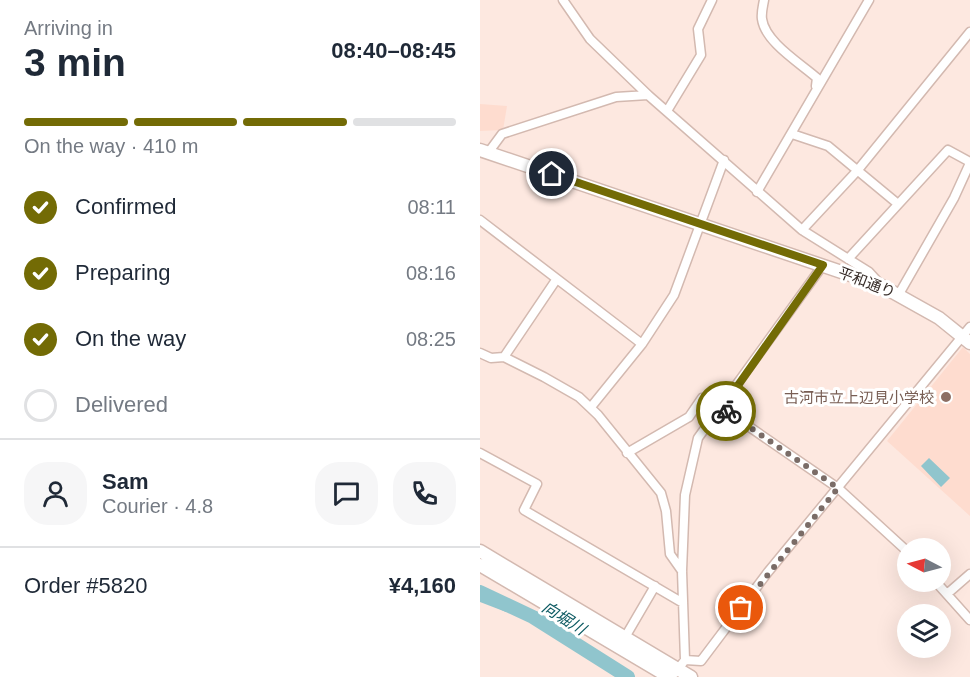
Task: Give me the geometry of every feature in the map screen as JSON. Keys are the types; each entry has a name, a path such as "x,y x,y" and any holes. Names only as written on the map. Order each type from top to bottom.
{"street":[{"path":"563,0 590,39 648,95 802,230 869,272 880,285"},
{"path":"667,111 701,55 698,29 712,0"},
{"path":"764,0 762,18 764,27 774,40 817,78 816,87"},
{"path":"757,192 792,134 816,87 869,0"},
{"path":"802,230 857,171 970,32"},
{"path":"484,151 502,134 616,97 648,95"},
{"path":"792,134 828,146 898,204"},
{"path":"848,259 948,150 970,162 954,198 899,294"},
{"name":"平和通り","path":"484,151 880,285 968,336"},
{"path":"591,407 642,345 674,295 724,160"},
{"path":"480,220 642,345"},
{"path":"676,671 683,603 685,495 698,438 720,411 823,265"},
{"path":"504,357 556,280"},
{"path":"676,671 701,661 768,572 968,336"},
{"path":"480,353 491,358 504,357 544,377 591,407 656,486 663,500 670,554 682,571"},
{"path":"627,453 688,417 702,398 838,488 897,542"},
{"path":"480,453 537,484 524,510 683,603"},
{"path":"480,551 676,671"},
{"path":"480,565 691,677"},
{"path":"970,574 947,594 970,620"},
{"path":"624,639 655,586"}],"shaded area":[{"path":"480,104 507,106 503,130 480,131"},
{"name":"古河市立上辺見小学校","path":"963,347 970,354 970,516 887,441"}],"water":[{"path":"929,458 950,478 941,487 921,466"},
{"path":"480,585 516,603 517,609 506,612 480,602"}],"waterway":[{"name":"向堀川","path":"480,592 533,617 628,677"}],"way so far":[{"path":"726,411 838,488 741,608"}],"place":[{"name":"古河市立上辺見小学校","path":"946,397"}],"route":[{"path":"552,174 823,265 722,408 726,411"}]}
